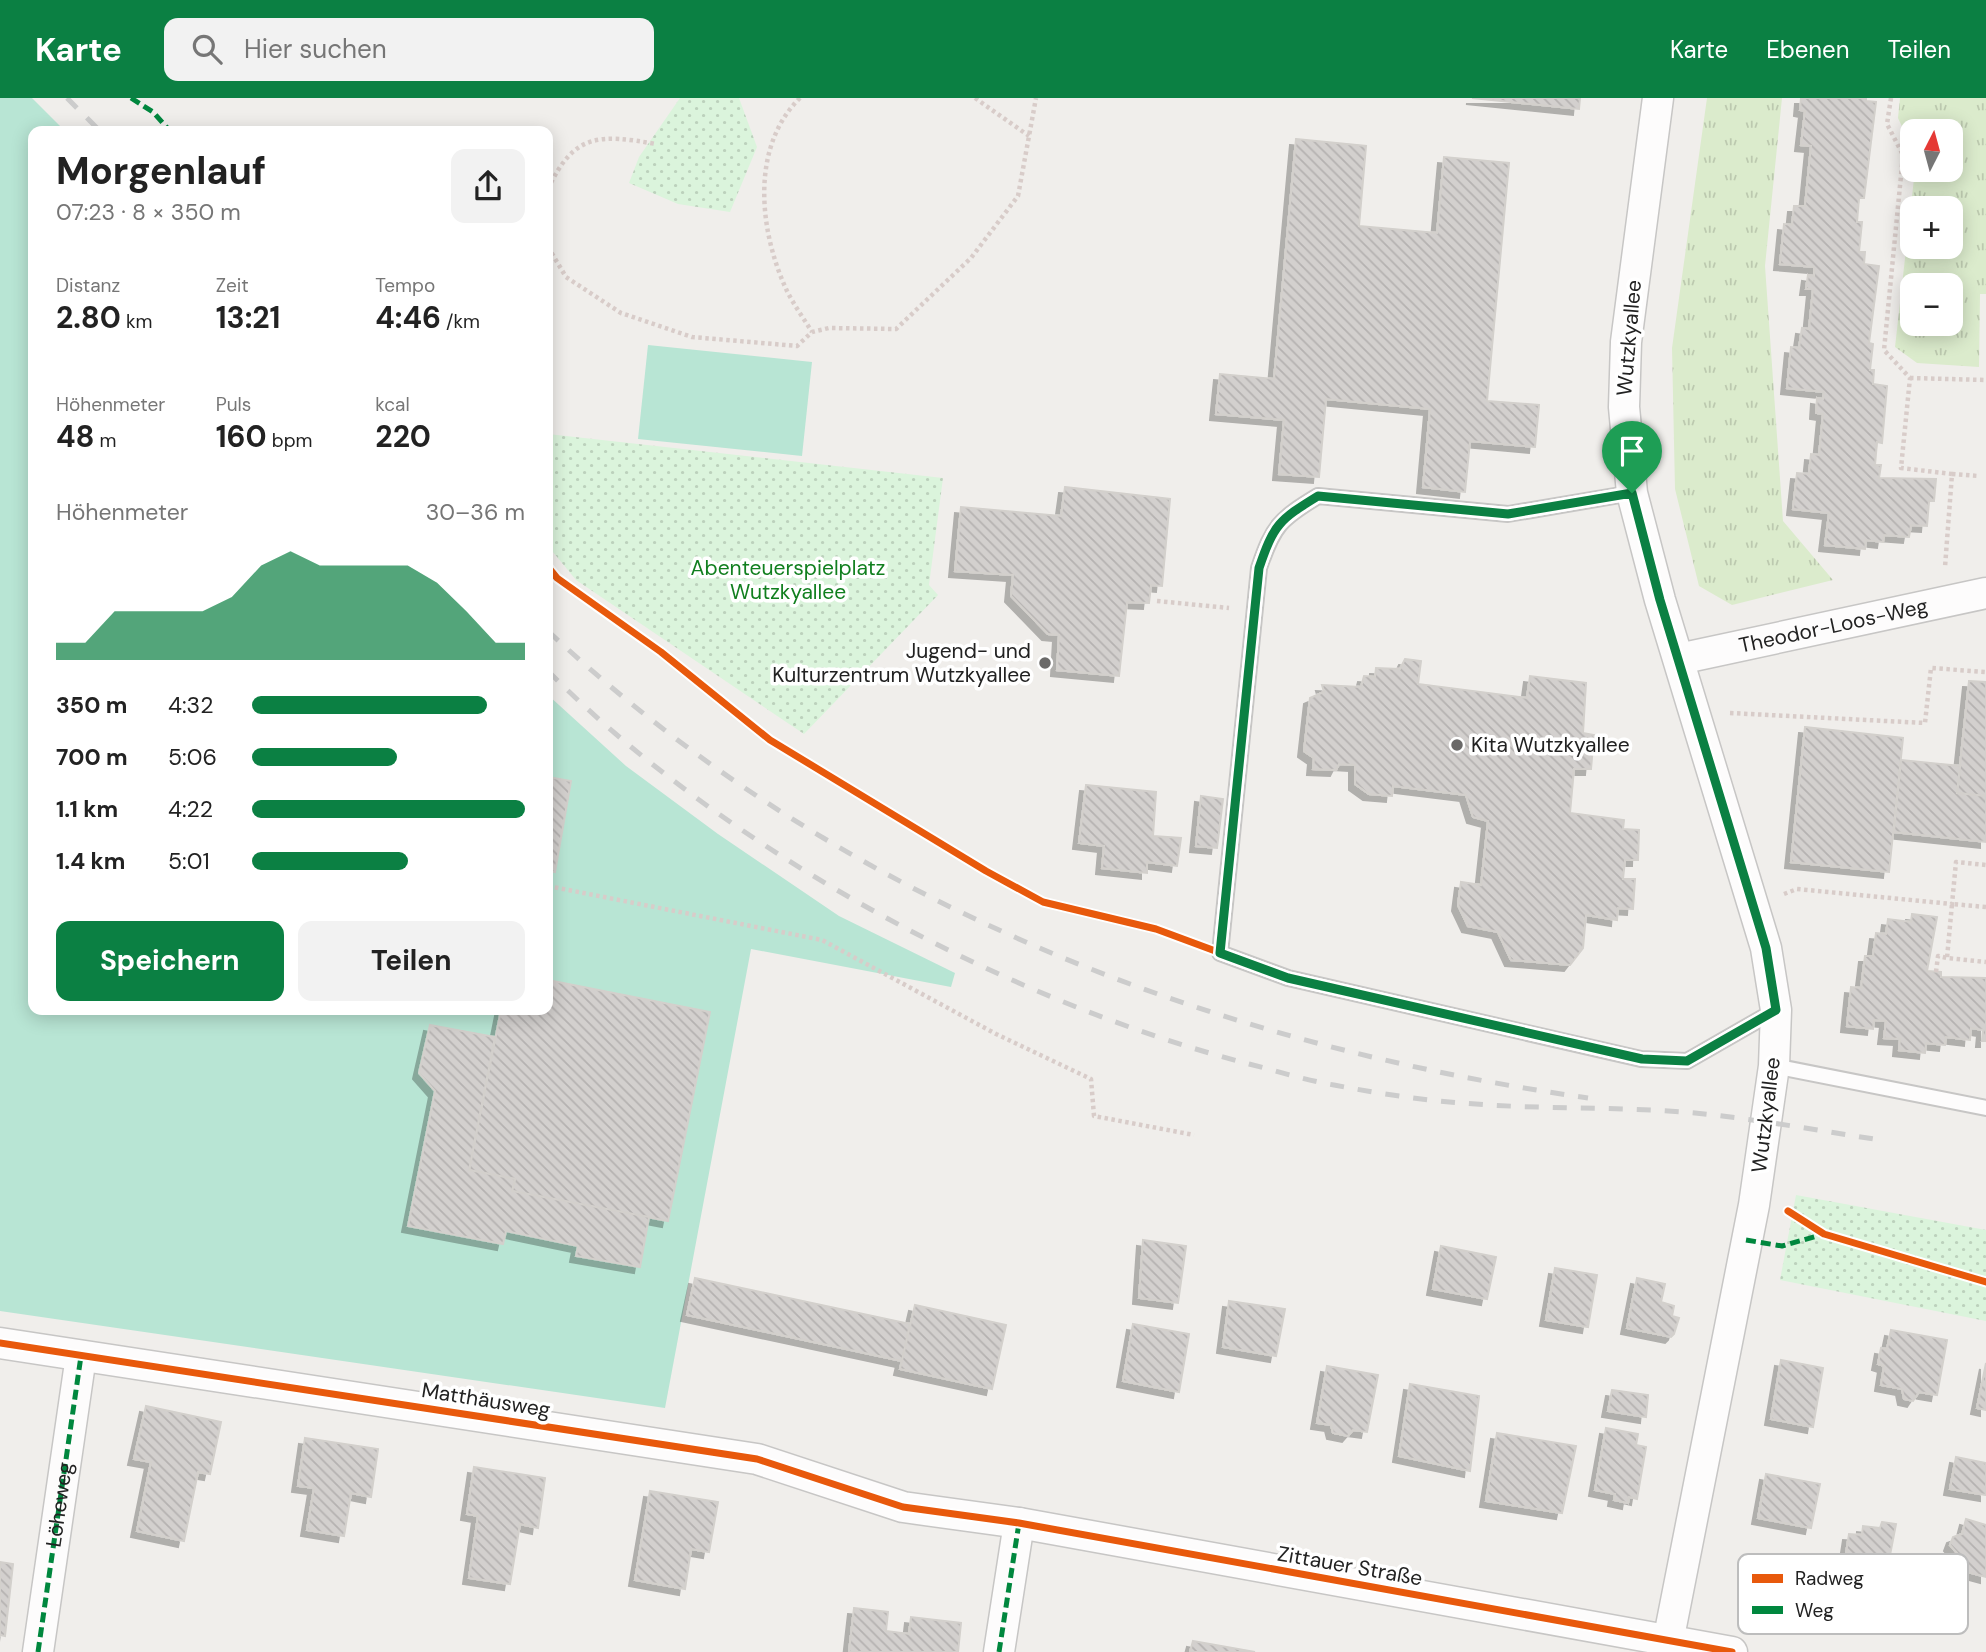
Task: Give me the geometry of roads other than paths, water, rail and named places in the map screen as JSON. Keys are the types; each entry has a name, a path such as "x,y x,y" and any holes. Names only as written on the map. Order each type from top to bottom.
{"street":[{"name":"Wutzkyallee","path":"1658,98 1626,342 1624,407 1632,493 1766,948 1776,1010 1774,1066 1754,1205 1668,1647"},
{"name":"Theodor-Loos-Weg","path":"1679,659 1986,593"},
{"name":"Matthäusweg","path":"0,1343 757,1459 903,1507 961,1515"},
{"name":"Löheweg","path":"38,1652 81,1356"},
{"name":"Zittauer Straße","path":"961,1515 1019,1523 1668,1647 1732,1652"},
{"path":"999,1652 1019,1523"}],"lane":[{"path":"1632,493 1508,514 1318,496 1295,510 1271,531 1259,568 1220,953 1288,978 1642,1059 1687,1061 1776,1010"},
{"path":"1774,1066 1986,1108"}],"railway":[{"path":"67,98 95,126"},
{"path":"553,635 659,726 777,809 901,882 1031,944 1166,997 1304,1040 1445,1073 1588,1098"},
{"path":"553,676 619,737 698,799 784,857 874,911 967,959 1062,1001 1156,1036 1302,1078 1398,1096 1492,1105 1695,1113 1874,1139"}],"place":[{"name":"Jugend- und Kulturzentrum Wutzkyallee","path":"1045,663"},
{"name":"Kita Wutzkyallee","path":"1457,745"}],"park label":[{"name":"Abenteuerspielplatz Wutzkyallee","path":"788,580"}]}
